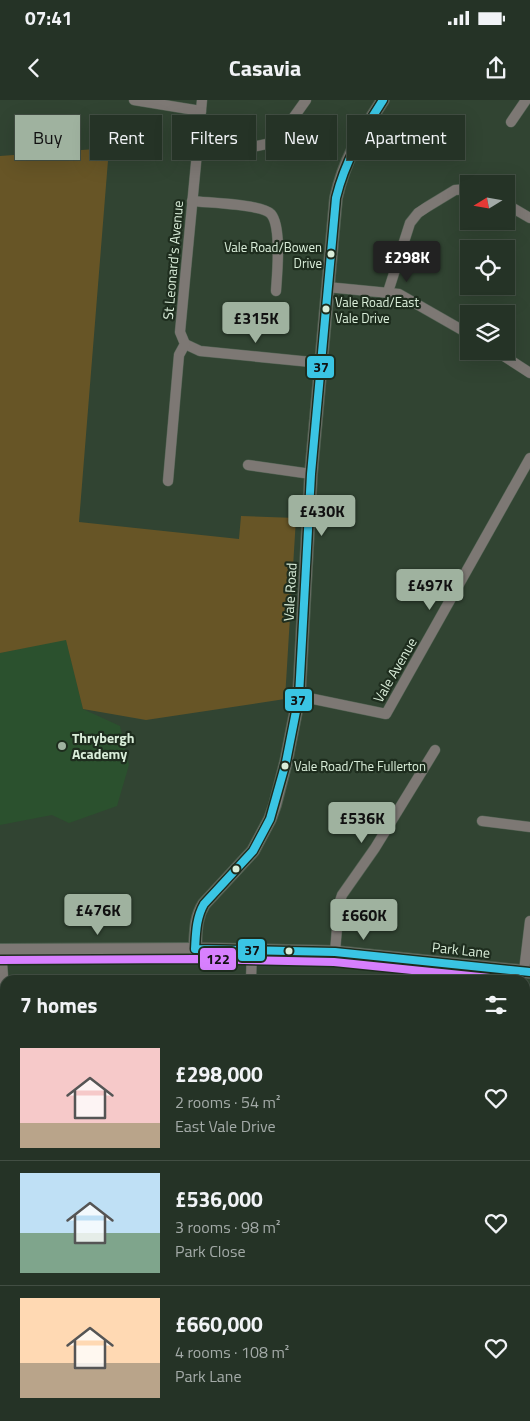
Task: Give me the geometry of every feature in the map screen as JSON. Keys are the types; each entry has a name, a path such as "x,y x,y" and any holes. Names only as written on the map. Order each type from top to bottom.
{"street":[{"path":"134,100 201,111"},
{"name":"St Leonard's Avenue","path":"201,115 202,100"},
{"path":"256,146 276,142 306,100"},
{"name":"Vale Road","path":"195,949 196,922 199,912 204,904 253,851 270,819 286,762 299,696 311,474 336,198 342,173 359,136 383,100"},
{"path":"511,122 526,100"},
{"name":"St Leonard's Avenue","path":"168,481 179,355 185,344 180,332 196,160"},
{"path":"388,292 410,223 418,213 455,190 460,190"},
{"path":"192,201 260,208 271,214 276,226 279,255 276,291"},
{"path":"515,209 530,218"},
{"path":"328,287 399,294 411,299 460,329"},
{"path":"185,344 200,351 321,363"},
{"path":"510,360 530,373"},
{"name":"Vale Avenue","path":"299,696 386,714 530,458"},
{"path":"248,465 311,474"},
{"path":"335,952 342,894 375,848 435,750"},
{"path":"482,821 530,827"},
{"path":"527,971 530,922"},
{"name":"Park Lane","path":"0,950 195,949 335,952 527,971"},
{"path":"0,950 2,975"},
{"path":"251,975 252,950"}],"shaded area":[{"path":"90,149 90,160 108,160 79,522 239,539 241,516 296,518 285,699 146,720 83,709 66,640 0,653 0,156 15,155 15,160 80,160 80,150"},
{"name":"Thrybergh Academy","path":"66,639 83,709 120,726 129,765 117,806 69,823 52,815 0,825 0,653"}],"transit line":[{"name":"37","path":"383,100 355,147 344,171 336,198 311,474 299,696 286,762 270,819 253,851 201,909 195,949 335,952 530,972"},
{"name":"122","path":"0,960 195,959 334,962 461,975"}],"place":[{"name":"Vale Road/Bowen Drive","path":"331,254"},
{"name":"Vale Road/East Vale Drive","path":"326,309"},
{"name":"Thrybergh Academy","path":"62,746"},
{"name":"Vale Road/The Fullerton","path":"285,766"}]}
